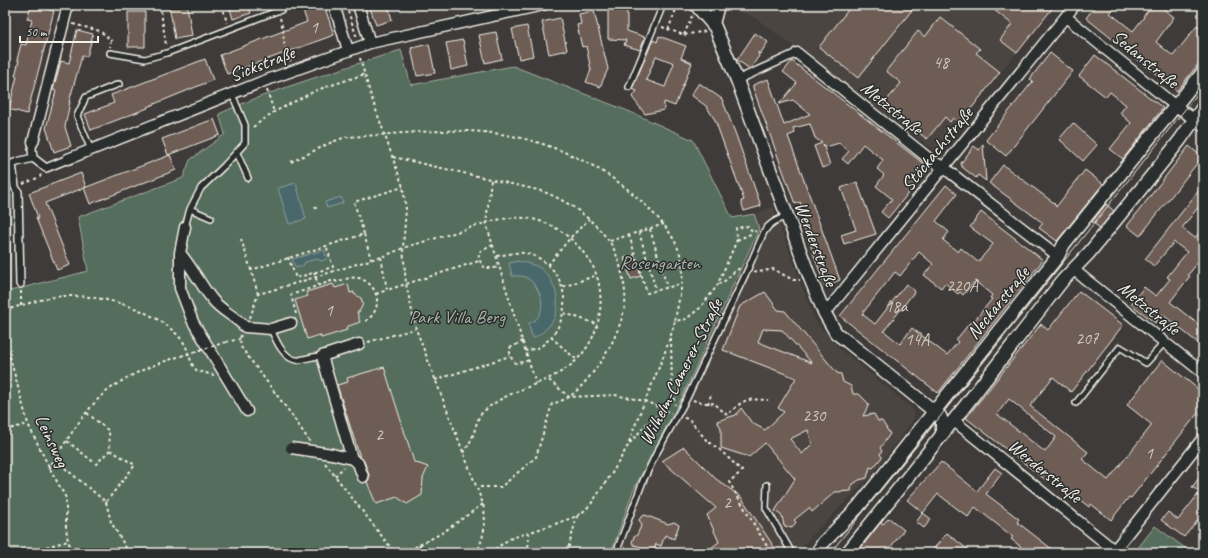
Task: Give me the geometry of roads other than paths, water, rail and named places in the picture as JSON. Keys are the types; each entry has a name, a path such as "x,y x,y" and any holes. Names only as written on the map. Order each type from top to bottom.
{"street":[{"path":"5,167 33,158 33,142 68,5"},
{"path":"334,5 348,50"},
{"path":"358,5 370,43"},
{"name":"Sickstraße","path":"33,158 46,168 232,94 359,46 497,10 542,5"},
{"path":"694,10 709,28 718,5"},
{"name":"Stöckachstraße","path":"824,312 832,306 1075,5"},
{"name":"Sedanstraße","path":"1066,17 1198,123"},
{"name":"Werderstraße","path":"709,28 737,80 786,216 824,312 836,332 940,416 942,421 942,433"},
{"name":"Metzstraße","path":"737,80 798,53 932,161 943,167 1058,256"},
{"name":"Neckarstraße","path":"817,553 823,543 858,507 1058,256 1064,244 1203,72"},
{"name":"Neckarstraße","path":"847,553 1063,280 1089,253 1180,140 1198,123 1203,107"},
{"path":"12,164 15,187 18,192 20,284"},
{"path":"185,227 180,253 180,288 193,322 247,411"},
{"path":"180,253 212,299 228,314 238,319 245,327 271,330 291,323"},
{"name":"Metzstraße","path":"1074,270 1203,373"},
{"path":"352,459 322,356 359,344"},
{"name":"Werderstraße","path":"953,420 1113,551"},
{"path":"1113,551 1203,438"},
{"path":"291,448 332,454 352,459 358,463 363,477"}],"lane":[{"path":"110,53 145,59 167,53 281,10 281,5"},
{"path":"629,87 663,5"},
{"path":"91,150 77,116 86,97 120,84"},
{"path":"185,227 190,209 201,188 237,153 245,143 245,124 232,94"},
{"path":"237,153 248,178"},
{"path":"190,209 210,218"},
{"name":"Wilhelm-Camerer-Straße","path":"616,553 643,481 687,398 767,227 776,220 786,216"},
{"path":"271,330 275,339 288,358 299,360 314,356 322,356"},
{"path":"1076,403 1120,347 1146,363 1165,342"},
{"path":"767,485 766,508 792,553"}],"water":[{"path":"296,183 306,219 289,224 278,188"},
{"path":"341,197 343,203 327,208 325,202"},
{"path":"324,250 327,259 321,261 317,259 305,262 303,266 296,268 292,259"},
{"path":"519,261 540,268 545,272 552,283 557,296 557,310 553,320 546,329 533,338 528,324 535,320 540,314 542,301 537,288 533,283 522,276 512,276 509,263"}],"tram line":[{"path":"830,553 1203,87"}],"park label":[{"name":"Rosengarten","path":"660,263"},
{"name":"Park Villa Berg","path":"457,317"}]}
